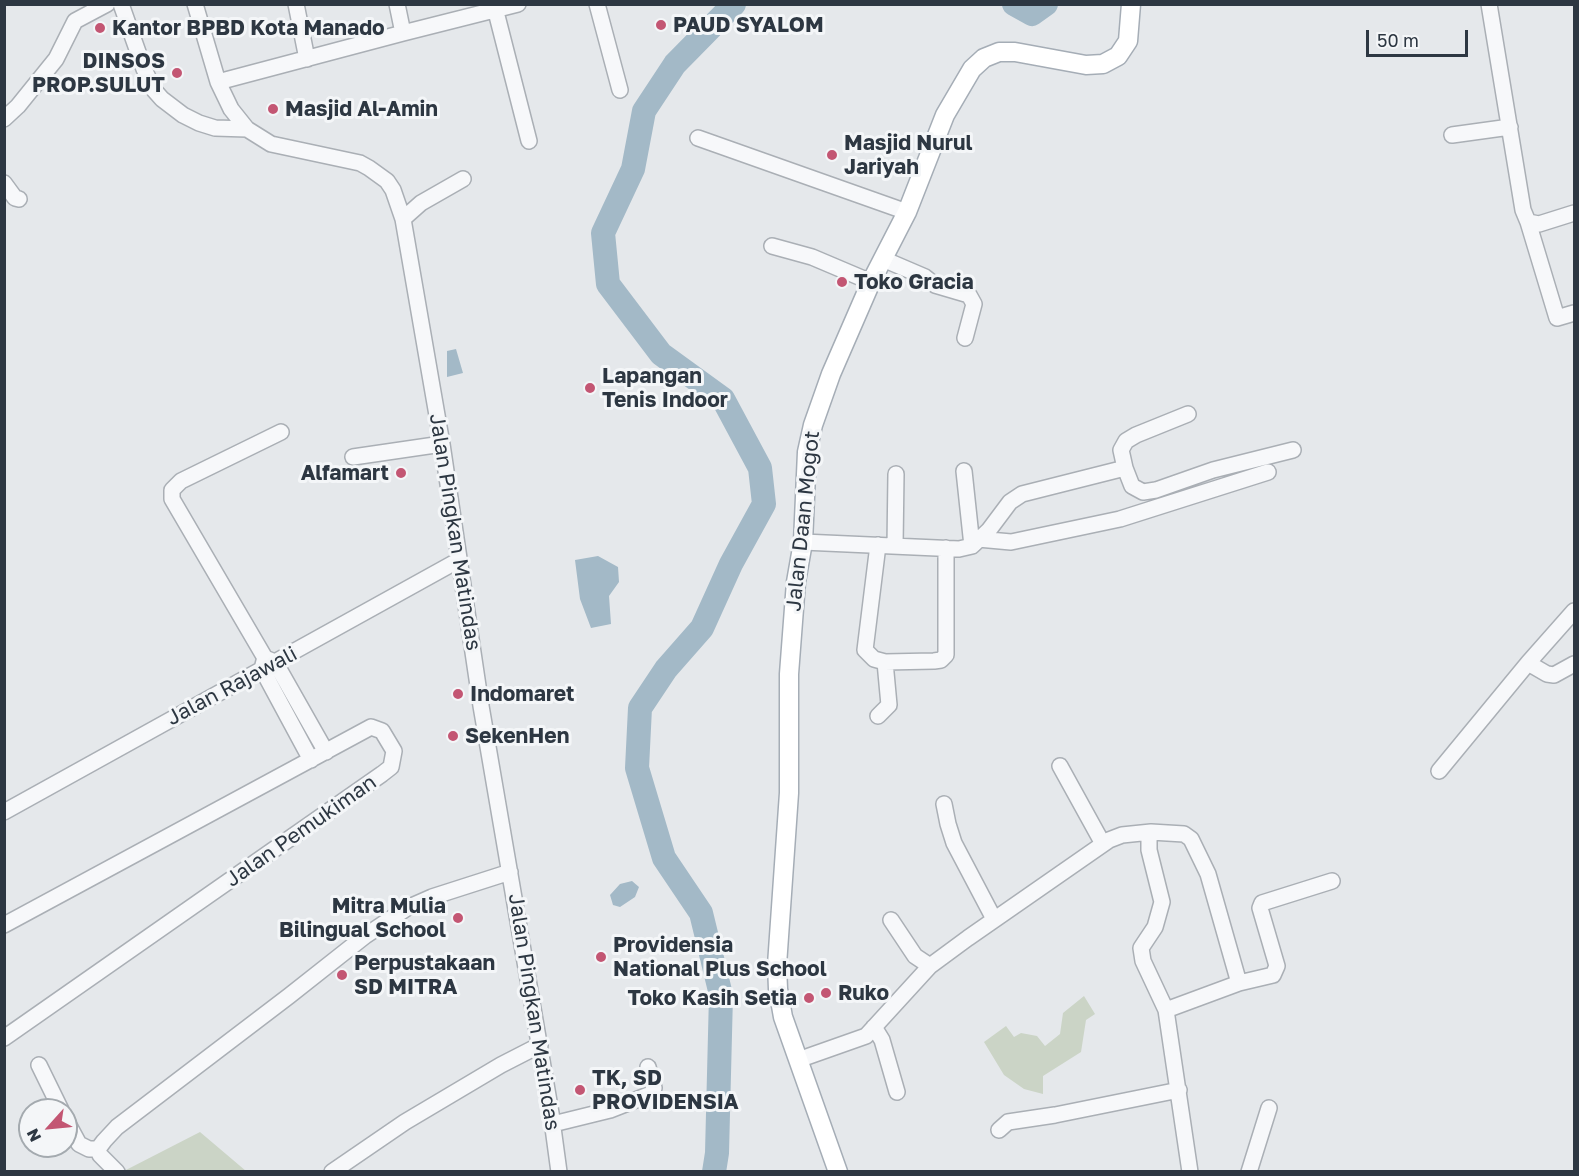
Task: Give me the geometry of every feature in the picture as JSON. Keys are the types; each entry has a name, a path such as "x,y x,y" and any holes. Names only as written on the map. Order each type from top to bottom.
{"main road":[{"name":"Jalan Daan Mogot","path":"838,1172 783,1017 777,965 789,794 789,674 796,582 803,542 807,452 813,425 831,374 871,282 907,212 945,115 972,69 984,58 999,52 1015,52 1086,65 1103,64 1118,56 1128,41 1131,4"}],"street":[{"path":"4,119 18,106 57,58 75,21 107,4"},
{"path":"121,4 144,69 154,90 162,99 183,115 200,123 215,128 247,129"},
{"name":"Jalan Pingkan Matindas","path":"195,4 218,82 231,109 247,129 271,144 360,163 369,168 387,181 393,190 403,219 442,444 482,706 540,1044 559,1172"},
{"path":"296,4 307,58"},
{"path":"397,4 403,33"},
{"path":"218,82 495,7 518,4"},
{"path":"597,4 620,90"},
{"path":"1489,4 1523,210 1557,318 1575,313"},
{"path":"495,7 529,141"},
{"path":"1452,135 1510,127"},
{"path":"698,138 907,212"},
{"path":"403,219 422,203 463,179"},
{"path":"4,183 15,198 19,199"},
{"path":"1528,222 1539,224 1575,213"},
{"path":"772,246 812,257 871,282"},
{"path":"883,259 925,277 935,285 969,295 974,304 965,338"},
{"path":"1188,414 1126,441 1121,450 1132,486 1143,492 1149,491 1213,470 1293,450"},
{"path":"281,432 181,481 172,490 172,499 267,663 326,752"},
{"path":"353,457 442,444"},
{"path":"803,542 958,549 975,542 989,530 1010,502 1022,494 1125,468"},
{"path":"964,471 975,542"},
{"path":"975,542 1011,542 1120,519 1268,472"},
{"path":"895,546 896,474"},
{"path":"878,545 865,650 874,659 885,662 934,661 946,655 946,548"},
{"name":"Jalan Rajawali","path":"4,812 267,663 459,560"},
{"path":"1439,771 1528,663 1575,612"},
{"path":"878,716 889,705 885,662"},
{"path":"267,663 311,760"},
{"path":"1528,663 1547,674 1554,675 1575,664"},
{"name":"Jalan Pemukiman","path":"4,924 371,727 382,731 394,751 390,767 382,774 4,1038"},
{"path":"1060,766 1103,844"},
{"path":"944,804 954,843 994,919"},
{"path":"798,1060 860,1039 930,966 1103,844 1122,835 1151,832 1184,834 1191,839 1208,874 1239,983"},
{"path":"1151,832 1149,850 1162,902 1155,927 1141,948 1143,961 1166,1010 1190,1172"},
{"path":"98,1149 117,1127 381,924 406,908 432,897 510,872"},
{"path":"1166,1010 1239,983 1273,975 1277,966 1260,908 1262,903 1332,881"},
{"path":"891,920 915,956 930,966"},
{"path":"874,1027 882,1040 897,1092"},
{"path":"332,1172 405,1122 540,1044"},
{"path":"39,1065 55,1098"},
{"path":"553,1124 610,1110 651,1094 654,1088 648,1067"},
{"path":"999,1130 1008,1122 1179,1090"},
{"path":"1249,1172 1269,1108"},
{"path":"78,1143 85,1148 98,1149"},
{"path":"98,1149 104,1161 117,1172"}],"green space":[{"path":"1084,996 1095,1014 1086,1020 1081,1052 1043,1076 1043,1094 1024,1089 1004,1075 984,1042 1006,1026 1014,1037 1021,1033 1037,1036 1045,1046 1060,1034 1063,1013"},
{"path":"200,1132 246,1171 124,1171"}],"water":[{"path":"456,349 463,373 447,377 447,351"},
{"path":"598,556 618,567 619,582 609,596 611,624 591,628 580,599 575,560"},
{"path":"632,881 639,887 635,897 620,907 613,905 610,895 620,884"}],"waterway":[{"path":"714,1172 717,1153 721,995 701,913 664,858 637,768 640,708 666,669 702,628 731,564 764,504 760,468 723,399 661,354 608,284 603,233 633,169 644,111 675,64 734,4"},
{"path":"1014,4 1032,14 1046,4"}],"place":[{"name":"PAUD SYALOM","path":"661,25"},
{"name":"Kantor BPBD Kota Manado","path":"100,28"},
{"name":"DINSOS PROP.SULUT","path":"177,73"},
{"name":"Masjid Al-Amin","path":"273,109"},
{"name":"Masjid Nurul Jariyah","path":"832,155"},
{"name":"Toko Gracia","path":"842,282"},
{"name":"Lapangan Tenis Indoor","path":"590,388"},
{"name":"Alfamart","path":"401,473"},
{"name":"Indomaret","path":"458,694"},
{"name":"SekenHen","path":"453,736"},
{"name":"Mitra Mulia Bilingual School","path":"458,918"},
{"name":"Providensia National Plus School","path":"601,957"},
{"name":"Perpustakaan SD MITRA","path":"342,975"},
{"name":"Ruko","path":"826,993"},
{"name":"Toko Kasih Setia","path":"809,998"},
{"name":"TK, SD PROVIDENSIA","path":"580,1090"}]}
